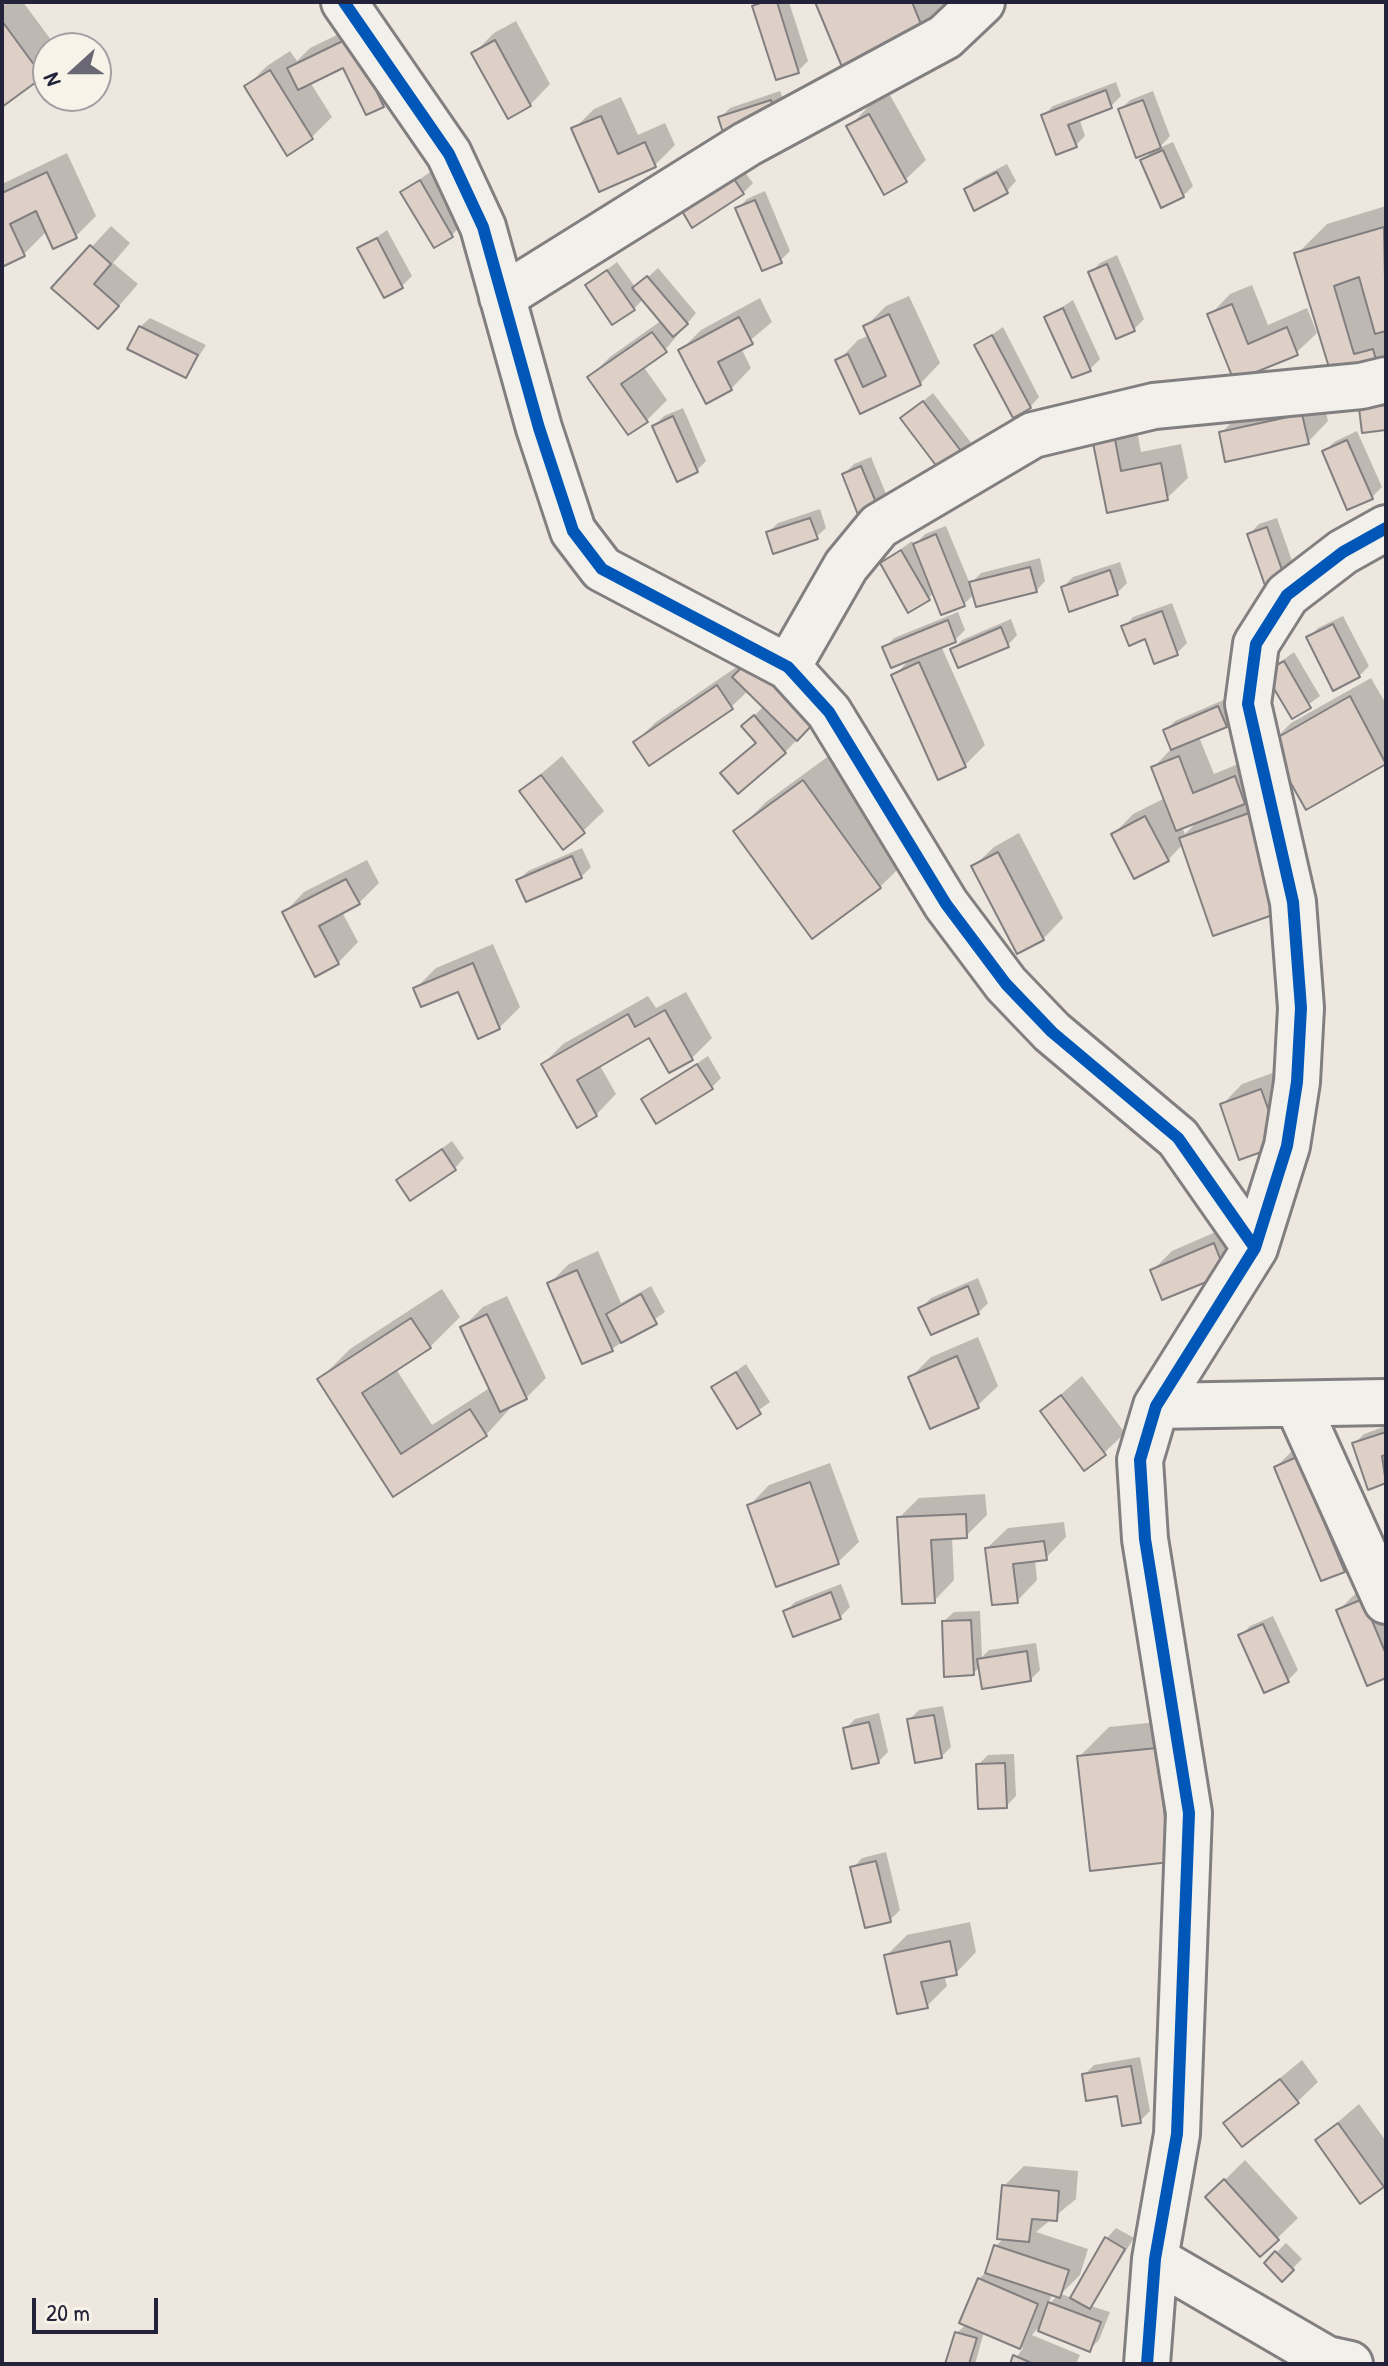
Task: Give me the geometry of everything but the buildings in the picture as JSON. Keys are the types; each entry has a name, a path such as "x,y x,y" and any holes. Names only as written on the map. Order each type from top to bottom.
{"street":[{"path":"344,2 449,154 483,227 573,531 602,569 788,667 829,712 946,904 1006,984 1052,1032 1178,1138 1255,1248"},
{"path":"502,297 747,144 945,37 982,2"},
{"path":"788,667 846,566 879,526 1033,435 1154,406 1361,386 1386,380"},
{"path":"1147,2364 1155,2259 1177,2134 1189,1813 1145,1539 1140,1460 1156,1406 1255,1248 1287,1146 1297,1082 1301,1008 1293,902 1248,704 1256,644 1287,595 1343,552 1386,528"},
{"path":"1156,1406 1386,1402"},
{"path":"1297,1404 1386,1601"},
{"path":"1155,2259 1327,2359 1350,2364"}],"cycle path":[{"path":"344,2 449,154 483,227 539,428 573,531 602,569 788,667 829,712 946,904 1006,984 1052,1032 1178,1138 1255,1248"},
{"path":"1147,2364 1155,2259 1177,2134 1189,1813 1145,1539 1140,1460 1156,1406 1255,1248 1287,1146 1297,1082 1301,1008 1293,902 1248,704 1256,644 1287,595 1343,552 1386,528"}]}
